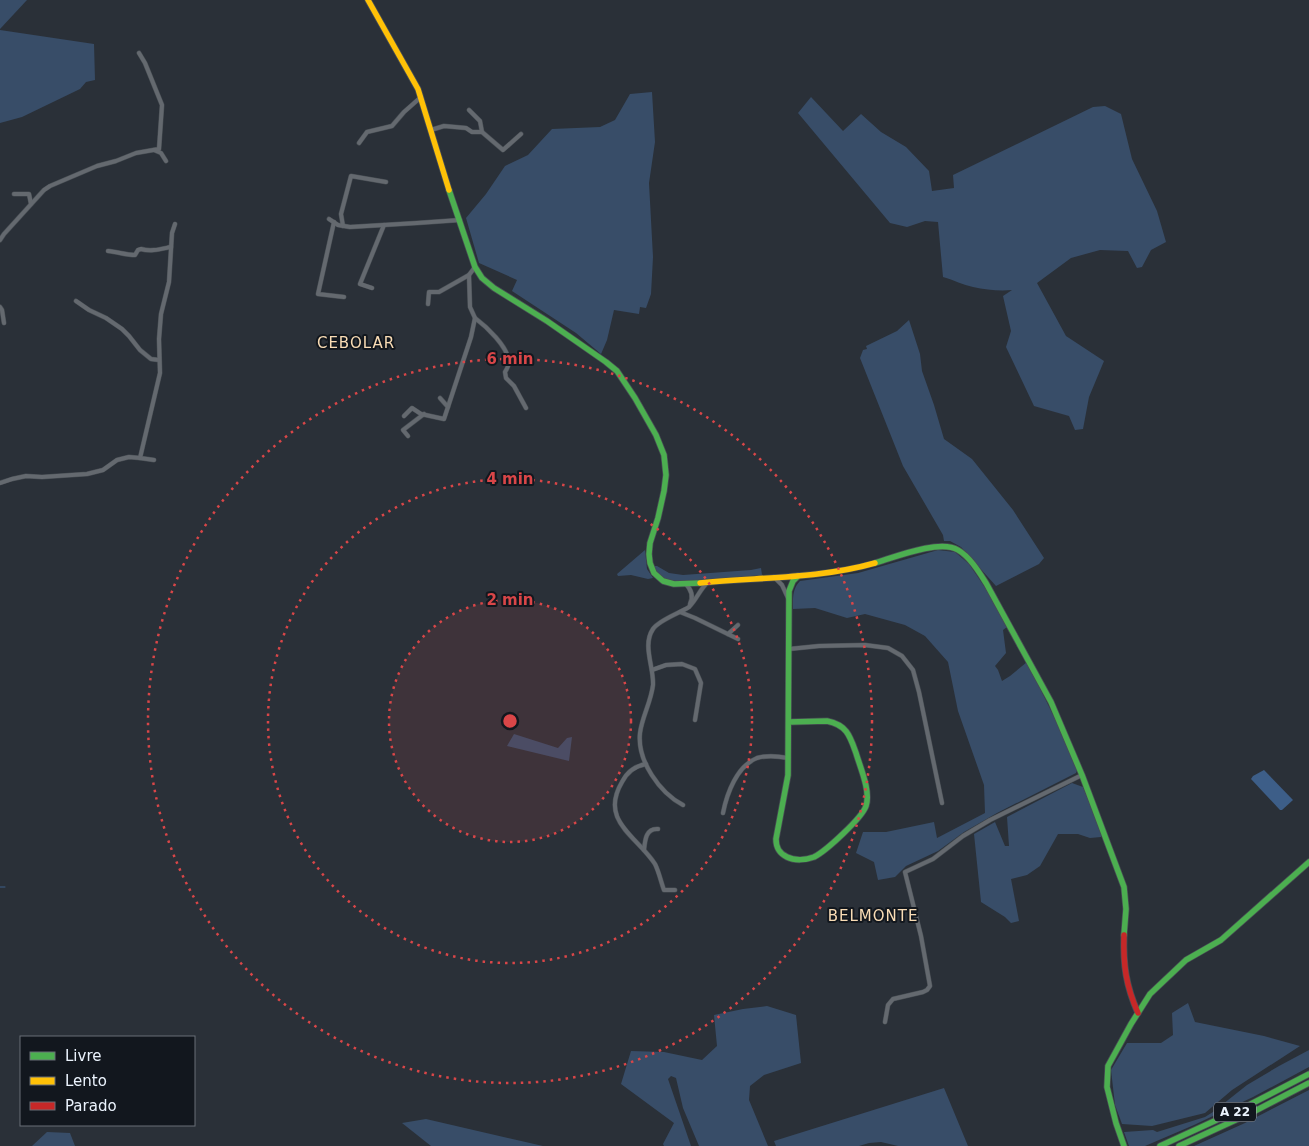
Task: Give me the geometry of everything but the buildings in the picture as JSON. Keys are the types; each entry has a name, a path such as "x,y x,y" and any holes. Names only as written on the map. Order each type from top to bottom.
{"main road":[{"path":"368,0 418,89 475,267 482,278 617,371 656,435 664,455 666,476 649,554 654,572 663,581 674,584 834,572 942,546 958,550 974,565 986,583 1052,702 1124,887 1126,909 1124,966 1130,994 1138,1013"},
{"path":"789,722 829,721 845,729 850,736 867,795 866,806 861,814 821,852 803,860 790,859 781,854 775,846 788,775 788,602 789,591 793,581 798,576"},
{"path":"1124,1146 1107,1087 1108,1066 1150,994 1186,960 1221,940 1309,862"},
{"name":"A 22","path":"1160,1146 1245,1108 1309,1074"},
{"name":"A 22","path":"1179,1146 1253,1112 1309,1083"}],"street":[{"path":"0,240 31,204 50,186 97,166 136,153 159,149 162,105 139,53"},
{"path":"359,143 367,132 392,126 421,97"},
{"path":"469,110 480,121 482,132 503,150 521,134"},
{"path":"431,130 444,126 466,128 472,132 482,132"},
{"path":"154,150 161,153 166,161"},
{"path":"343,226 341,214 351,176 386,182"},
{"path":"14,194 29,194 31,204"},
{"path":"329,219 338,225 350,227 460,220"},
{"path":"334,222 318,294 344,297"},
{"path":"140,458 160,373 161,314 169,282 172,233 175,224"},
{"path":"372,288 360,284 384,225"},
{"path":"108,251 135,255 141,249 157,250 171,247"},
{"path":"428,304 429,292 439,292 469,275 475,267"},
{"path":"469,275 470,306 475,318 502,345 509,360 505,372 506,378 514,386 526,408"},
{"path":"76,301 122,329 130,336 140,350 151,358 159,360"},
{"path":"0,307 4,323"},
{"path":"404,416 412,408 420,414 444,419 471,337 475,318"},
{"path":"440,398 448,407"},
{"path":"408,436 403,430 424,414"},
{"path":"0,483 26,476 42,477 87,474 103,470 117,460 129,457 154,460"},
{"path":"774,577 782,585 788,602"},
{"path":"683,805 676,802 654,780 646,764 640,742 640,732 653,686 648,642 653,628 689,607 702,587 708,582"},
{"path":"686,583 692,594 692,601 689,607"},
{"path":"680,612 738,639"},
{"path":"728,634 738,626"},
{"path":"789,649 865,645 888,648 902,656 913,670 919,692 942,803"},
{"path":"652,670 682,664 694,669 700,683 696,720"},
{"path":"723,813 731,788 739,773 750,762 759,757 777,756 788,758"},
{"path":"646,764 638,766 625,776 618,788 614,803 617,818 656,866 664,890 675,890"},
{"path":"885,1022 888,1005 893,999 923,992 930,986 921,936 905,872 933,859 963,836 990,820 1082,775"},
{"path":"644,850 647,834 650,830 658,829"}],"shaded area":[{"path":"0,0 27,0 0,29"},
{"path":"0,30 94,44 95,80 86,82 80,89 22,117 0,123"},
{"path":"652,92 655,142 649,183 653,257 651,294 646,308 640,307 639,314 614,310 607,340 601,354 576,333 512,291 517,280 479,263 466,218 486,194 505,166 528,155 552,129 600,127 615,120 630,94"},
{"path":"811,97 843,131 861,114 881,132 906,147 929,171 932,191 954,188 953,175 1093,107 1105,106 1121,114 1132,159 1157,211 1166,242 1151,250 1142,267 1137,268 1128,251 1100,250 1071,258 1037,283 1066,336 1104,361 1089,397 1083,429 1075,430 1069,416 1034,406 1006,347 1011,331 1003,296 1012,290 978,288 943,277 938,222 925,221 907,227 890,223 798,113"},
{"path":"909,320 920,354 922,371 944,439 972,459 1013,510 1044,558 1039,564 996,586 961,547 950,541 944,541 943,535 903,466 860,358 863,350 867,349 866,346 897,331"},
{"path":"645,550 647,569 653,578 648,579 631,575 618,576 617,574"},
{"path":"938,550 955,552 969,564 986,589 1007,627 1003,630 1006,653 995,666 1002,681 1027,662 1078,768 1076,773 997,813 964,832 938,851 906,866 895,877 878,880 874,862 856,853 863,832 886,832 934,822 937,838 985,813 984,785 958,711 948,662 925,636 905,625 865,614 847,618 815,608 793,609 794,594 800,581 858,573"},
{"path":"654,566 669,573 683,575 761,568 762,575 685,582 667,580 659,576"},
{"path":"514,734 558,748 567,738 572,737 569,761 507,746"},
{"path":"1264,770 1293,800 1282,810 1251,779"},
{"path":"1072,783 1083,787 1102,834 1101,837 1090,838 1078,834 1058,834 1040,866 1027,875 1011,879 1019,921 1011,923 981,902 974,834 995,822 1005,846 1009,846 1007,817"},
{"path":"1188,1003 1195,1022 1264,1036 1300,1046 1232,1090 1205,1113 1152,1126 1122,1124 1115,1105 1111,1070 1127,1043 1161,1043 1173,1035 1172,1013"},
{"path":"767,1006 796,1015 801,1063 764,1075 750,1086 749,1100 768,1146 699,1146 683,1108 676,1078 671,1076 668,1079 691,1146 664,1146 663,1144 674,1123 621,1084 631,1051 664,1052 702,1060 717,1046 714,1015"},
{"path":"1309,1050 1309,1067 1253,1097 1145,1146 1129,1146 1124,1132 1153,1130 1157,1132 1205,1117 1247,1085"},
{"path":"944,1088 968,1146 898,1146 881,1142 859,1146 776,1146 774,1141"},
{"path":"1309,1090 1309,1146 1194,1146 1245,1123"},
{"path":"426,1119 543,1146 431,1146 402,1123"},
{"path":"47,1132 70,1133 75,1146 32,1146"}],"waterway":[{"path":"0,887 5,887"}],"traffic: fast":[{"path":"449,190 475,267 482,278 494,288 547,321 606,362 617,371 635,398 656,435 664,455 666,475 658,518 650,543 650,563 654,573 663,581 674,584 700,583"},
{"path":"875,563 917,550 950,547 958,550 974,565 986,583 1051,702 1082,775 1124,887 1126,909 1124,935"},
{"path":"789,722 827,721 843,728 854,747 867,793 866,806 851,826 820,854 797,860 782,854 777,848 776,839 788,775 789,591 793,581 798,576"},
{"path":"1124,1146 1107,1087 1108,1066 1150,994 1186,960 1221,940 1309,862"},
{"path":"1160,1146 1245,1107 1309,1074"},
{"path":"1179,1146 1253,1112 1309,1083"}],"traffic: slow":[{"path":"368,0 418,89 449,190"},
{"path":"700,583 810,575 875,563"}],"traffic: jam":[{"path":"1124,935 1126,975 1138,1013"}],"district":[{"name":"CEBOLAR","path":"356,343"},
{"name":"BELMONTE","path":"873,916"}]}
